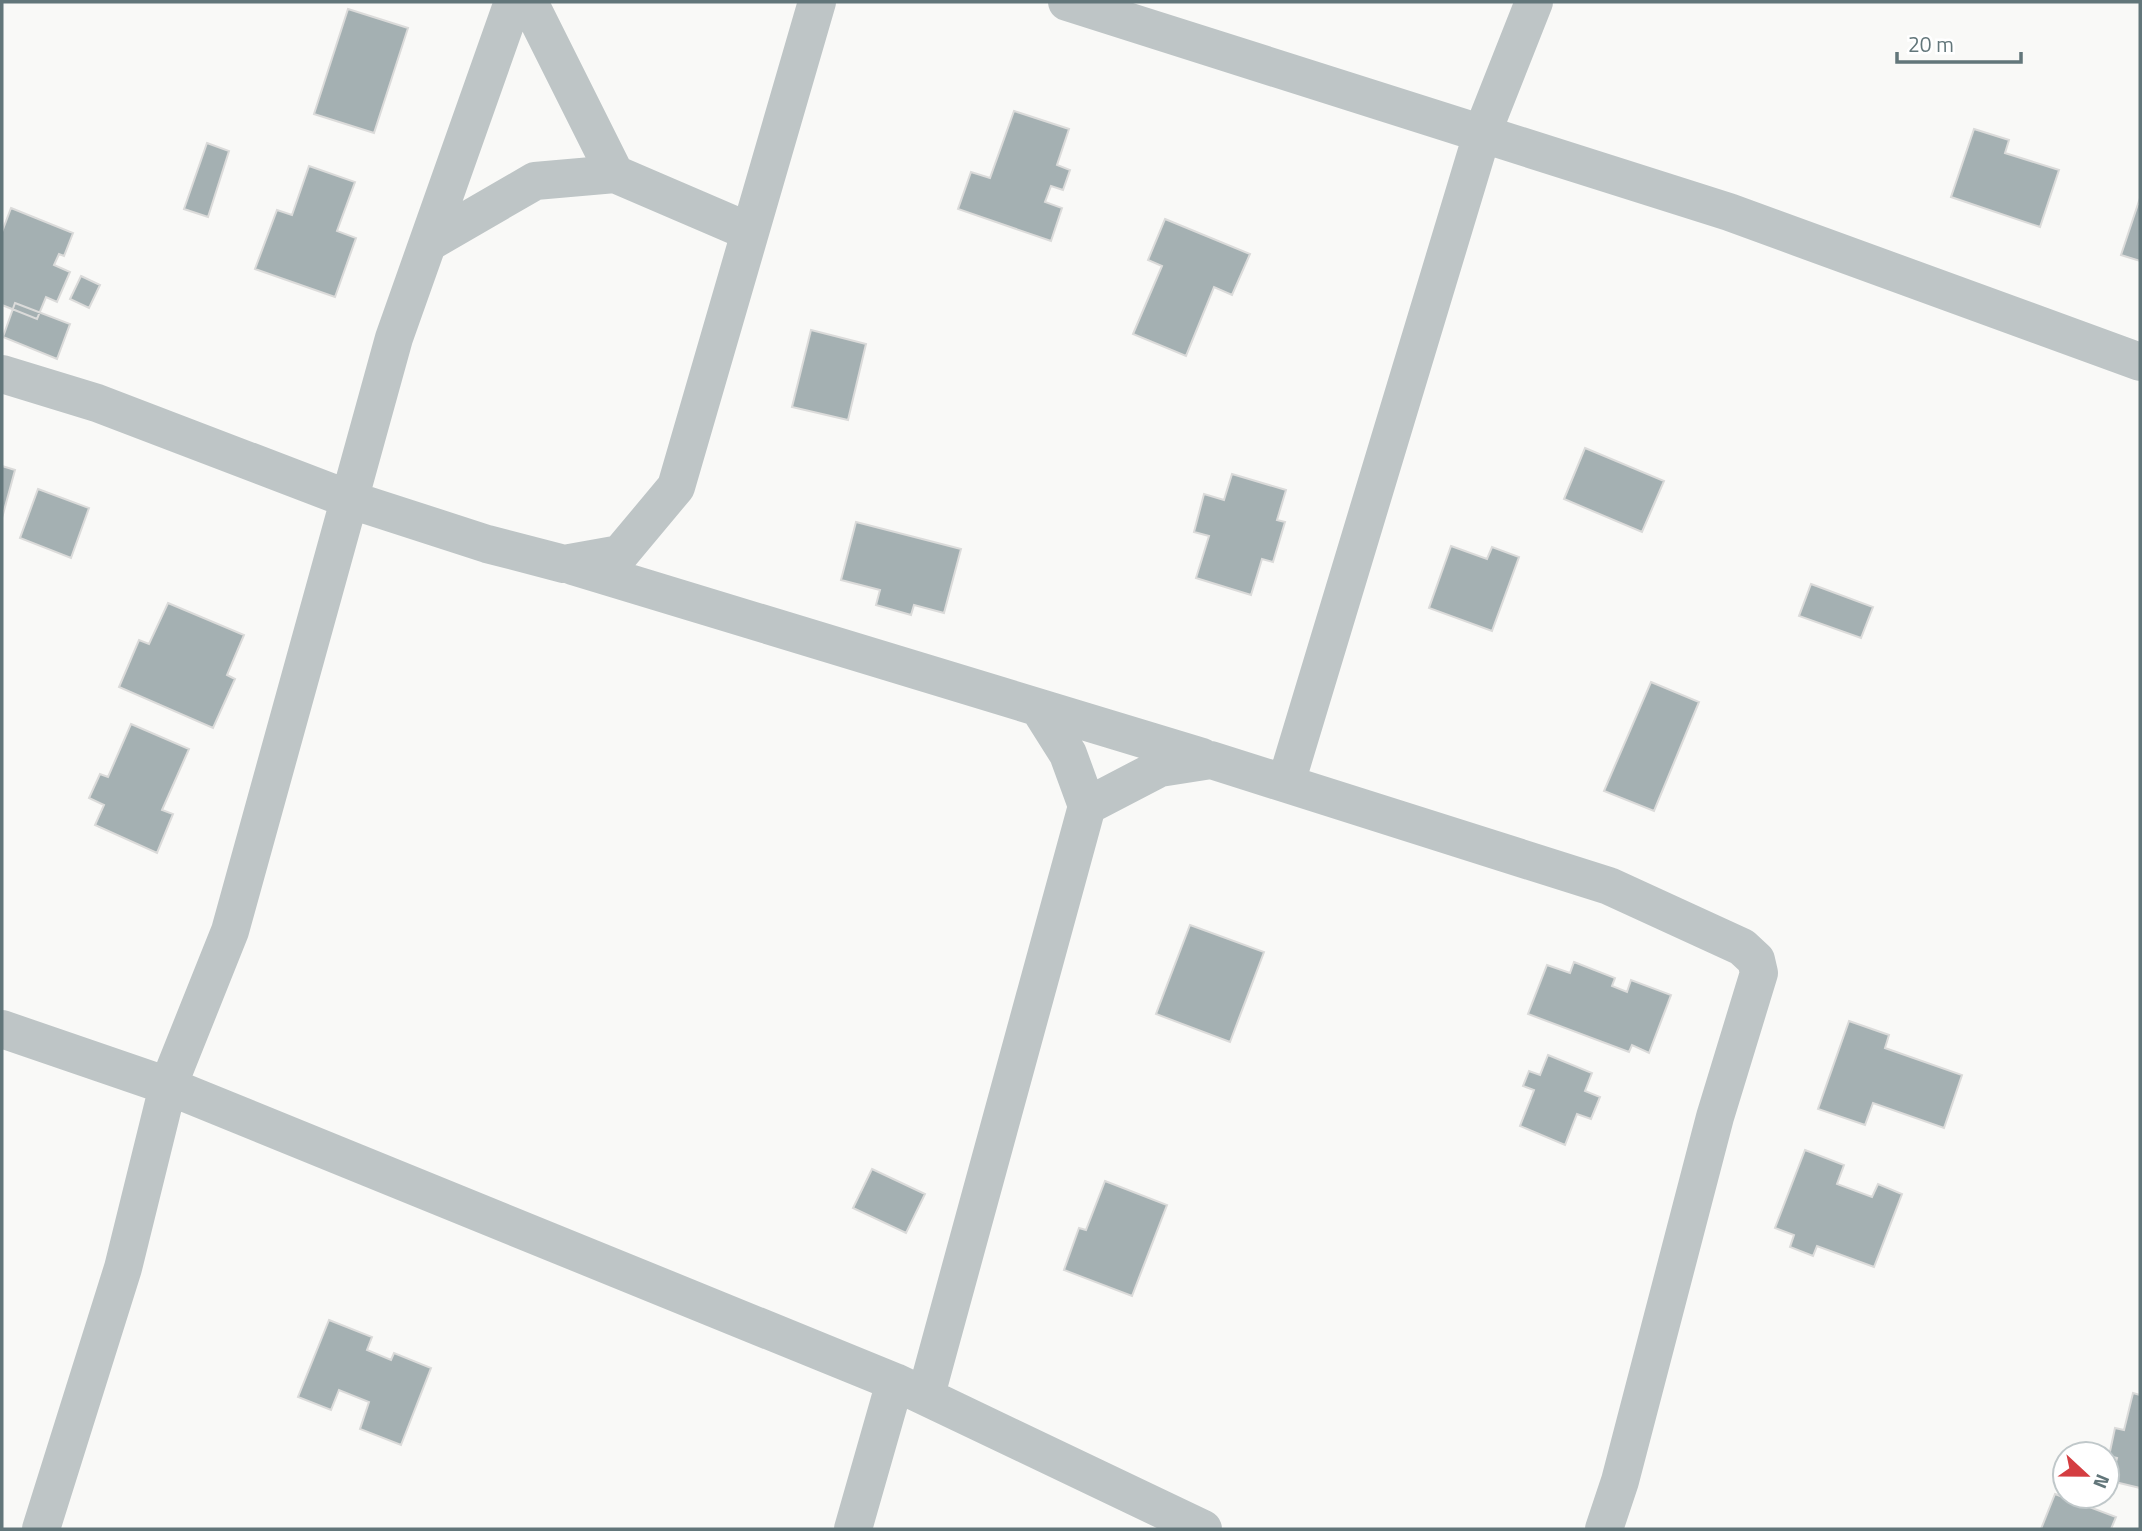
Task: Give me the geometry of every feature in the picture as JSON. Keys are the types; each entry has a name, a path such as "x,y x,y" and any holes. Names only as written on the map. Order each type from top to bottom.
{"street":[{"path":"41,1529 123,1268 169,1086 230,931 394,338 513,2"},
{"path":"529,2 615,174"},
{"path":"564,564 620,554 676,487 817,2"},
{"path":"1067,2 1483,131 1728,212 2140,362"},
{"path":"1286,783 1483,131 1534,2"},
{"path":"428,243 536,181 615,174 750,232"},
{"path":"2,374 97,403 351,500 487,544 564,564 1211,760 1609,886 1742,947 1756,960 1759,973 1715,1117 1620,1481 1604,1529"},
{"path":"853,1529 910,1388 1087,806 1068,754 1039,708"},
{"path":"1087,806 1160,768 1211,760"},
{"path":"2,1029 169,1086 910,1388 1203,1529"}],"building":[{"path":"348,9 408,28 374,133 314,114"},
{"path":"1014,111 1069,129 1057,165 1070,170 1063,190 1051,186 1045,202 1062,208 1051,241 958,209 971,172 990,178"},
{"path":"1974,129 2009,140 2005,153 2059,170 2040,227 1951,197"},
{"path":"207,143 229,151 208,217 184,209"},
{"path":"309,166 355,182 337,231 356,238 335,297 255,269 277,210 292,215"},
{"path":"2140,198 2140,261 2121,255"},
{"path":"11,208 73,233 64,256 59,254 54,265 70,272 57,302 46,297 37,319 2,305 2,232"},
{"path":"1165,219 1250,254 1232,295 1214,287 1186,356 1133,334 1162,266 1148,260"},
{"path":"81,276 100,285 89,308 70,299"},
{"path":"15,303 70,324 57,359 3,337"},
{"path":"811,330 866,344 848,420 792,407"},
{"path":"1585,448 1664,481 1642,532 1564,499"},
{"path":"2,466 15,470 2,518"},
{"path":"1232,474 1286,490 1277,520 1285,522 1273,562 1262,559 1251,595 1196,578 1209,536 1194,532 1204,494 1224,500"},
{"path":"38,489 89,508 71,558 20,538"},
{"path":"856,522 961,549 944,613 914,605 911,615 876,605 880,590 841,580"},
{"path":"1451,546 1487,559 1492,547 1519,557 1492,631 1429,608"},
{"path":"1811,584 1873,607 1861,638 1799,616"},
{"path":"168,603 244,635 227,675 235,679 213,728 119,687 139,640 149,644"},
{"path":"1651,682 1699,702 1654,811 1604,791"},
{"path":"131,724 189,749 162,810 173,814 157,853 95,825 104,805 89,798 100,774 108,777"},
{"path":"1190,925 1264,952 1230,1042 1156,1014"},
{"path":"1574,962 1615,978 1612,986 1627,992 1631,980 1671,995 1649,1053 1632,1045 1629,1052 1528,1014 1547,965 1570,973"},
{"path":"1849,1021 1889,1035 1885,1048 1962,1075 1944,1128 1873,1103 1865,1125 1818,1109"},
{"path":"1548,1055 1592,1073 1585,1091 1600,1097 1591,1119 1577,1114 1565,1145 1520,1126 1534,1090 1523,1086 1529,1071 1540,1075"},
{"path":"1805,1150 1844,1165 1837,1184 1872,1197 1878,1184 1902,1194 1874,1267 1817,1246 1813,1256 1790,1247 1794,1235 1775,1228"},
{"path":"872,1169 925,1194 906,1233 853,1208"},
{"path":"1105,1181 1167,1205 1132,1296 1064,1270 1079,1228 1086,1230"},
{"path":"329,1320 372,1337 367,1350 391,1360 394,1353 431,1368 401,1445 360,1429 369,1402 339,1390 331,1410 298,1397"},
{"path":"2133,1393 2140,1395 2140,1488 2121,1483 2121,1440 2112,1440 2115,1428 2124,1430"},
{"path":"2051,1504 2051,1510 2097,1510 2116,1517 2111,1529 2041,1529"}]}
